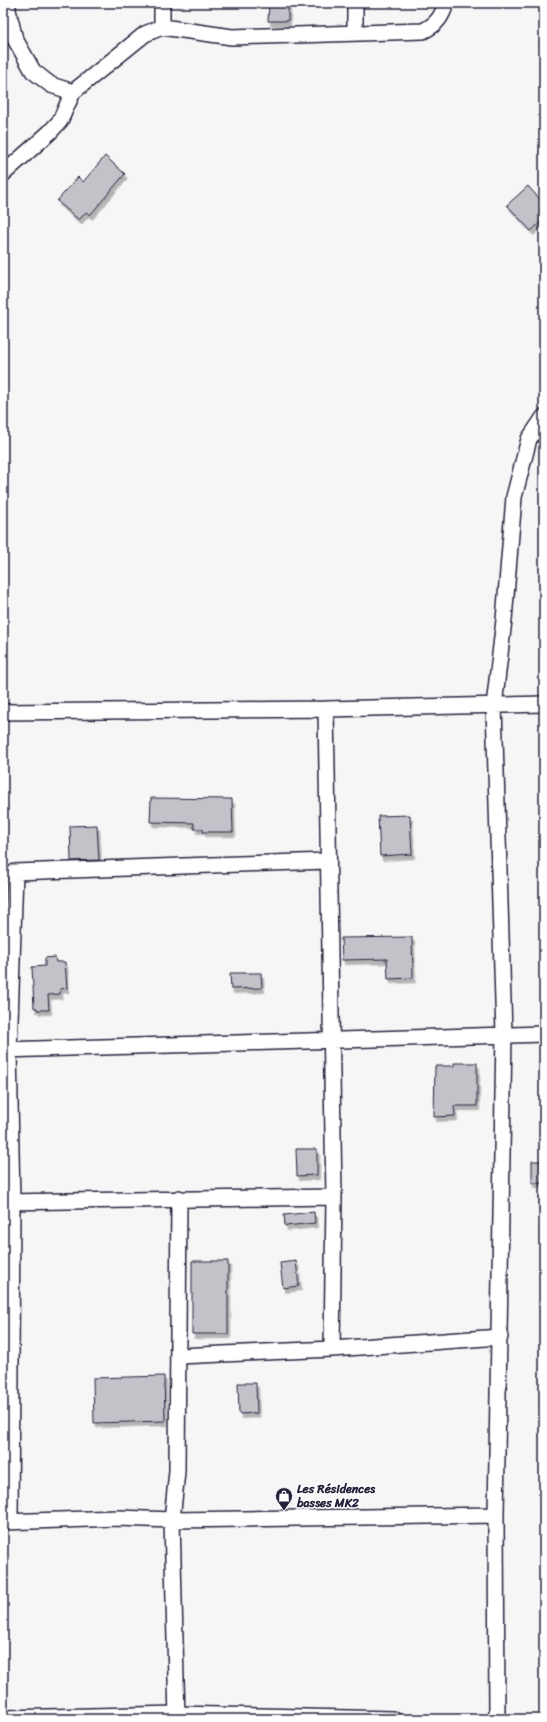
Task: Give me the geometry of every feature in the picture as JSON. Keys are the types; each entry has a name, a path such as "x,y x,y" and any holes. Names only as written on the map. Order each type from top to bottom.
{"street":[{"path":"8,3 9,39 33,71 51,85 73,92"},
{"path":"162,3 162,27"},
{"path":"355,3 355,33"},
{"path":"3,174 55,127 60,121 73,92 145,34 162,27 232,37 423,31 434,26 443,13 446,3"},
{"path":"497,1719 496,1515 504,1034 494,706 504,620 514,497 529,439 544,417"},
{"path":"3,712 326,709 544,704"},
{"path":"326,709 327,861 334,1197 332,1348"},
{"path":"327,861 15,872 6,1050 8,1202 7,1521 118,1518 172,1520 496,1515"},
{"path":"6,1050 544,1034"},
{"path":"8,1202 179,1198 334,1197"},
{"path":"177,1717 172,1520 177,1471 179,1198"},
{"path":"179,1356 500,1337"},
{"path":"3,1718 177,1717 393,1719"}],"building":[{"path":"269,3 288,3 288,21 268,21"},
{"path":"105,156 125,174 90,215 86,212 79,220 57,201 78,177 83,182"},
{"path":"528,186 544,204 544,219 531,231 507,205"},
{"path":"151,798 232,799 233,832 203,832 203,829 194,829 194,823 150,822"},
{"path":"410,815 412,854 380,856 378,816"},
{"path":"97,825 99,860 71,861 70,826"},
{"path":"412,937 413,978 388,979 387,959 342,960 341,938"},
{"path":"55,957 56,962 65,962 67,988 60,989 60,994 48,995 49,1010 37,1010 37,1008 34,1008 32,967 45,966 45,958"},
{"path":"230,973 261,973 262,988 231,989"},
{"path":"454,1063 477,1063 477,1106 454,1106 455,1116 434,1117 435,1066 454,1066"},
{"path":"296,1149 317,1149 317,1175 297,1176"},
{"path":"532,1161 544,1161 544,1183 532,1183"},
{"path":"314,1212 315,1223 285,1226 284,1215"},
{"path":"192,1261 228,1261 228,1334 192,1334"},
{"path":"296,1261 299,1286 283,1288 280,1263"},
{"path":"164,1376 165,1421 94,1423 93,1378"},
{"path":"238,1383 256,1383 257,1413 239,1414"}],"place":[{"name":"Les Résidences basses MK2","path":"284,1511"}]}
